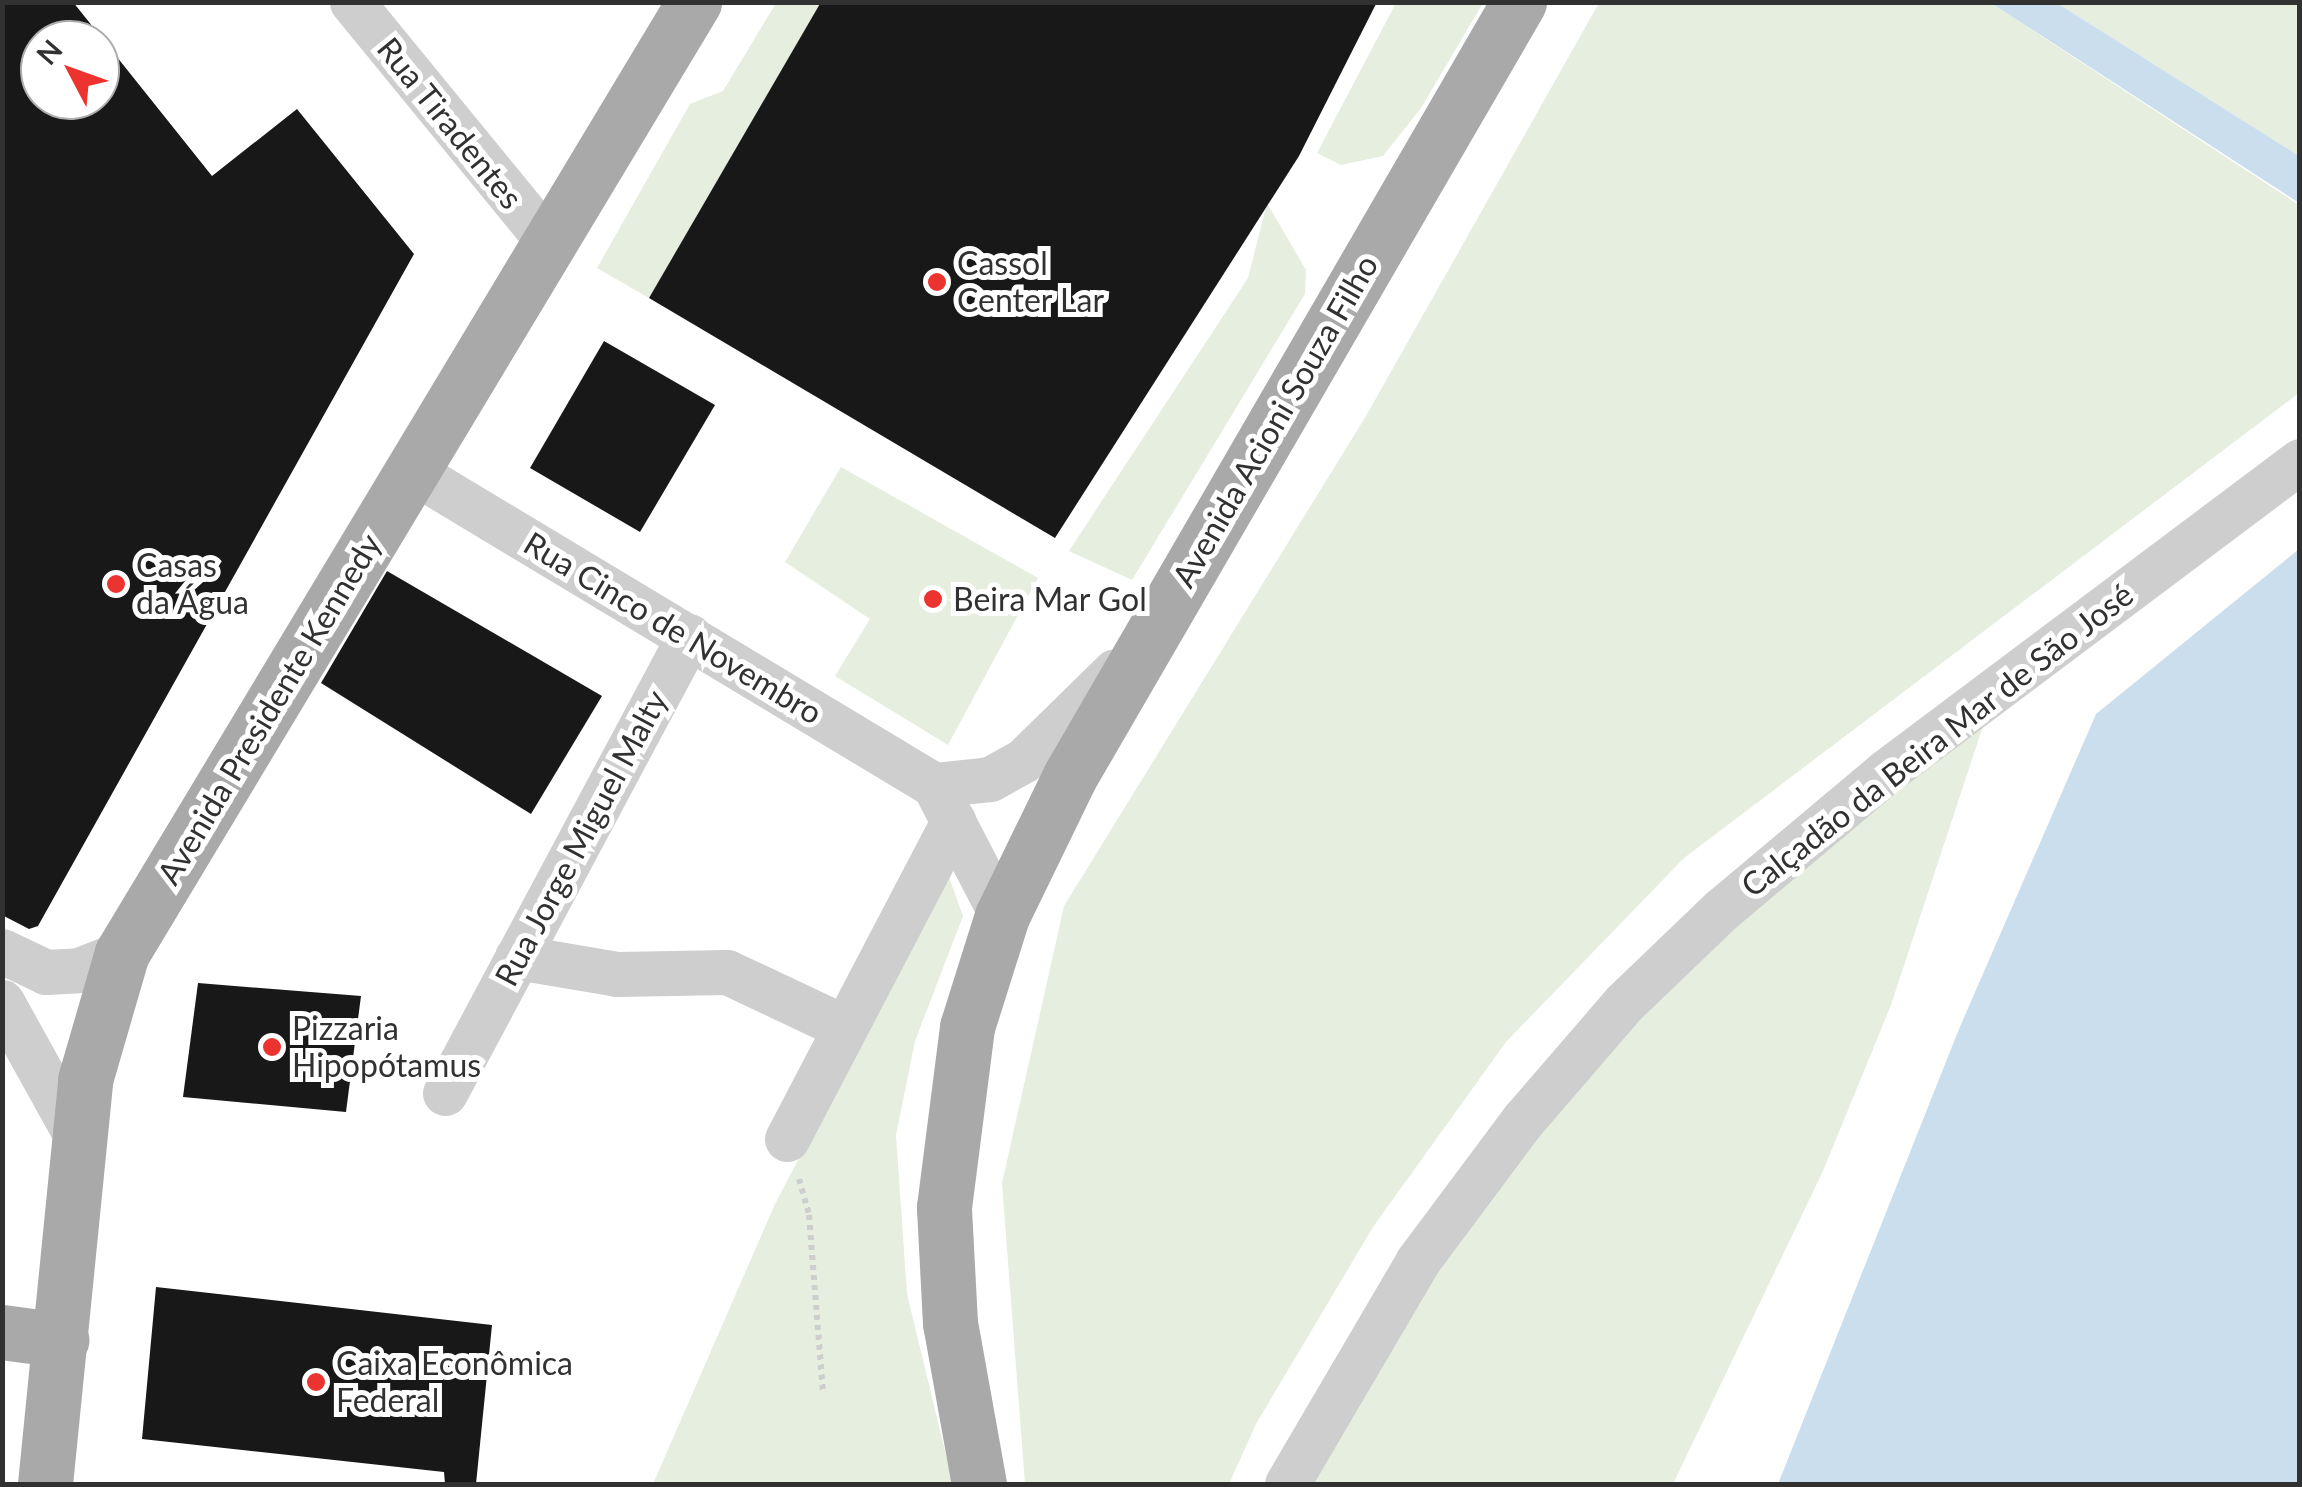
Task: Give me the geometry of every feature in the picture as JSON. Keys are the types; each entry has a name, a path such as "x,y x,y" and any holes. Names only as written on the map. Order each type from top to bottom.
{"main road":[{"name":"Avenida Presidente Kennedy","path":"46,1484 90,1050 122,953 694,2"},
{"name":"Avenida Acioni Souza Filho","path":"979,1484 950,1323 944,1207 968,1027 1002,916 1042,826 1150,634 1519,2"},
{"path":"2,1332 61,1340"}],"street":[{"name":"Rua Tiradentes","path":"352,2 549,243"},
{"name":"Calçadão da Beira Mar de São José","path":"1288,1484 1417,1262 1524,1120 1624,1003 1721,910 1884,773 2300,461"},
{"name":"Rua Cinco de Novembro","path":"412,471 688,636 944,803"},
{"path":"788,1140 944,803 1024,760 1150,634"},
{"name":"Rua Jorge Miguel Malty","path":"445,1092 688,636"},
{"path":"944,803 1002,916"},
{"path":"2,951 46,972 79,970 122,953"},
{"path":"517,957 617,974 726,972 842,1026"},
{"path":"2,1002 80,1143"}],"path":[{"path":"788,1140 809,1215 823,1394"}],"green space":[{"path":"776,3 821,3 649,298 597,268 690,104 723,91"},
{"path":"1396,3 1483,3 1421,108 1383,156 1341,165 1317,153"},
{"path":"1599,3 1991,3 2299,205 2299,393 1684,858 1506,1042 1373,1227 1256,1424 1229,1484 1025,1484 1002,1183 1064,906 1366,416"},
{"path":"2057,3 2299,3 2299,156"},
{"path":"1267,203 1306,270 1305,294 1132,580 1069,551 1248,278"},
{"name":"Beira Mar Gol","path":"841,467 1038,578 948,745 835,676 870,619 785,562"},
{"path":"1985,720 1891,1005 1823,1171 1673,1484 1306,1484 1431,1267 1538,1126 1736,915"},
{"path":"948,874 963,916 915,1041 896,1135 907,1294 953,1484 653,1484 775,1204"}],"water":[{"path":"1991,3 2057,3 2299,156 2299,203"},
{"path":"2299,549 2299,1484 1778,1484 1959,1029 2096,714"}],"building":[{"name":"Casas da Água","path":"2,2 73,2 87,20 20,20 20,120 120,120 120,61 212,176 297,109 414,254 38,926 29,929 2,915"},
{"name":"Cassol Center Lar","path":"821,2 1377,2 1299,156 1055,538 649,298"},
{"path":"604,341 715,405 640,532 530,468"},
{"path":"387,571 602,696 531,814 321,683"},
{"name":"Pizzaria Hipopótamus","path":"198,983 361,996 346,1112 183,1097"},
{"name":"Caixa Econômica Federal","path":"156,1287 492,1325 476,1484 445,1484 444,1472 142,1439"}],"place":[{"name":"Cassol Center Lar","path":"937,282"},
{"name":"Casas da Água","path":"116,584"},
{"name":"Beira Mar Gol","path":"933,599"},
{"name":"Pizzaria Hipopótamus","path":"272,1047"},
{"name":"Caixa Econômica Federal","path":"316,1382"}]}
